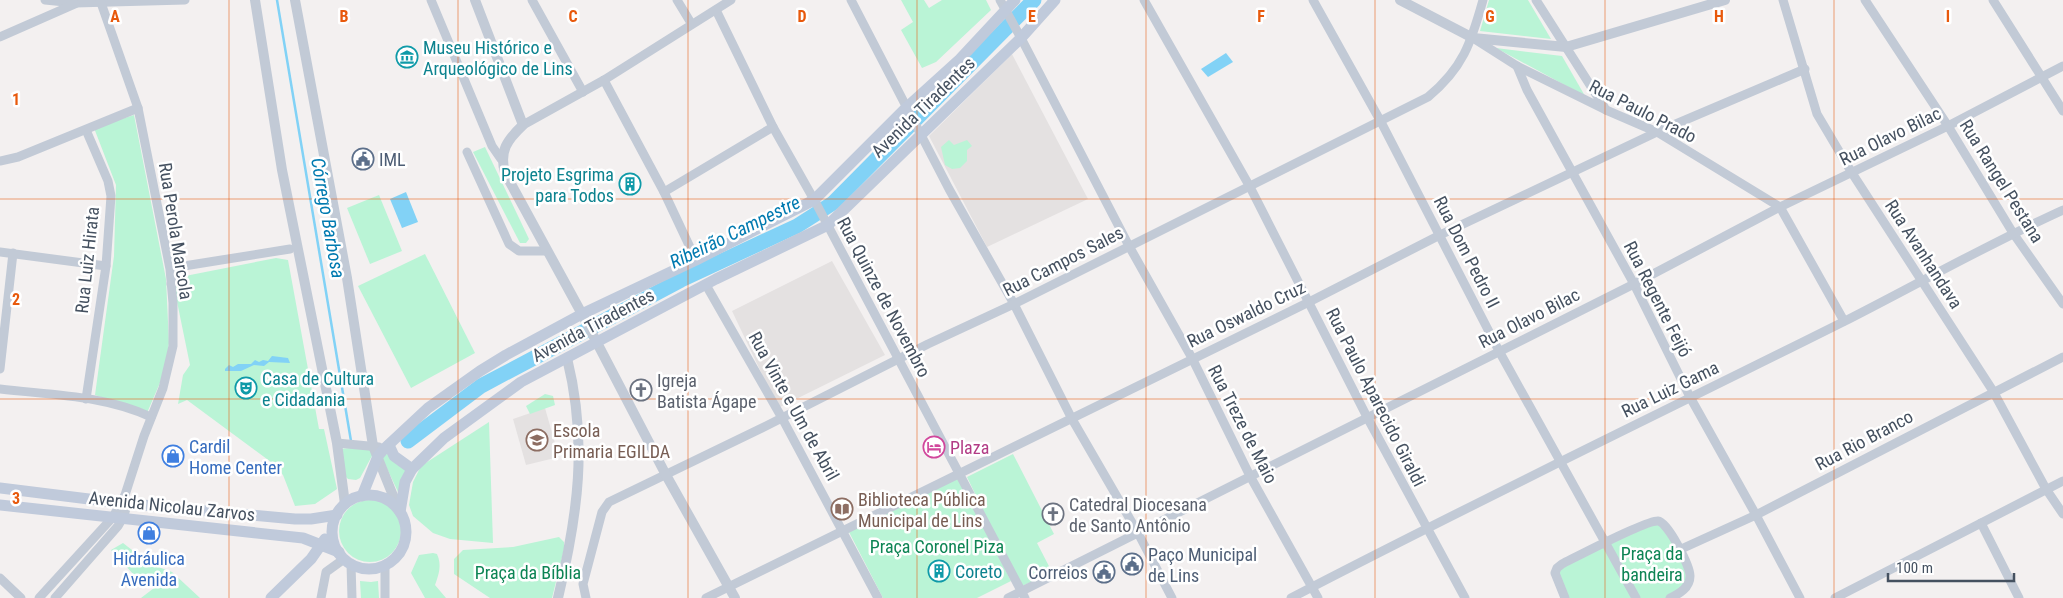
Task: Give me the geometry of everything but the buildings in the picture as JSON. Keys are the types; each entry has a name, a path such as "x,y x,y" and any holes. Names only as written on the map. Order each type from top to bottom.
{"main road":[{"name":"Avenida Tiradentes","path":"362,496 381,449 428,408 480,371 506,355 816,202 960,59 1014,0"},
{"name":"Avenida Tiradentes","path":"399,510 405,482 412,469 444,438 521,382 568,358 595,340 826,223 919,130 1055,0"},
{"path":"381,449 412,469"},
{"name":"Avenida Nicolau Zarvos","path":"0,488 294,519 335,520"},
{"path":"271,598 311,559 322,544 335,520 345,504 362,496 382,497 399,510 406,530 406,540 397,556 385,566 368,569 345,558 334,543 335,520"},
{"name":"Avenida Nicolau Zarvos","path":"0,505 303,538 322,544 345,558"}],"street":[{"path":"45,0 75,3 185,0"},
{"path":"255,0 282,170 337,442 345,504"},
{"path":"295,0 381,449 399,510"},
{"path":"431,0 492,146 501,159 505,173 666,475 735,598"},
{"path":"475,0 523,125"},
{"path":"532,0 583,92"},
{"path":"677,0 692,23"},
{"path":"501,159 512,135 523,125 604,80 731,0"},
{"path":"851,0 919,130 1014,304 1072,419 1138,533 1172,598"},
{"name":"Rua Paulo Aparecido Giraldi","path":"1144,0 1250,187 1367,417 1465,598"},
{"name":"Rua Dom Pedro II","path":"1312,0 1381,122 1499,351 1560,462 1607,542 1636,598"},
{"name":"Rua Paulo Prado","path":"1400,0 1473,38 1517,66 1606,110 1657,132 1780,207 1844,322"},
{"name":"Rua Campos Sales","path":"586,598 583,584 602,512 608,502 1014,304 1428,97 1446,81 1473,38 1483,0"},
{"path":"1536,0 1606,110"},
{"path":"1473,38 1566,47 1697,4 1726,0"},
{"name":"Rua Avanhandava","path":"1783,0 1817,114 1921,282 1994,391 2046,489 2063,514"},
{"name":"Rua Rangel Pestana","path":"1865,0 1948,126 2014,233 2063,304"},
{"path":"1993,0 2063,111"},
{"name":"Rua Perola Marcola","path":"100,2 138,108 171,284 173,346 163,388 151,417 118,518"},
{"path":"0,37 75,3"},
{"name":"Rua Treze de Maio","path":"1004,9 1020,35 1129,246 1192,358 1250,476 1318,598"},
{"name":"Rua Quinze de Novembro","path":"716,10 773,127 816,202 1023,595"},
{"name":"Rua Regente Feijó","path":"1517,66 1527,90 1571,172 1634,284 1690,397 1800,598"},
{"name":"Rua Olavo Bilac","path":"1008,598 1023,595 1138,533 1250,476 1634,284 1780,207 1948,126 2063,66"},
{"name":"Rua Oswaldo Cruz","path":"706,598 844,532 1192,358 1309,302 1440,235 1657,132 1805,69"},
{"path":"604,80 664,192 696,260"},
{"path":"0,161 18,157 138,108"},
{"path":"664,192 773,127"},
{"name":"Rua Luiz Hirata","path":"86,130 108,181 110,196 106,266 86,399"},
{"path":"467,152 509,244 519,251 547,251"},
{"name":"Rua Luiz Gama","path":"1291,598 1690,397 1844,322 2014,233 2063,210"},
{"path":"171,284 184,266 290,249"},
{"path":"0,252 106,266"},
{"path":"0,369 13,253"},
{"name":"Rua Vinte e Um de Abril","path":"706,285 782,418 878,598"},
{"name":"Rua Rio Branco","path":"1679,550 1756,515 2063,357"},
{"path":"558,598 573,529 579,486 579,424 568,358"},
{"path":"0,389 86,399 122,406 151,417"},
{"path":"337,442 381,449"},
{"path":"1836,598 2063,481"},
{"path":"39,598 118,518"},
{"path":"55,598 118,518"},
{"path":"1565,598 1555,573 1557,568 1607,542 1651,522 1658,521 1664,523 1687,565 1690,577 1685,588 1670,598"},
{"path":"1981,523 2019,598"},
{"path":"321,598 326,572 345,558 352,598"},
{"path":"385,566 385,598"},
{"path":"0,578 21,598"}],"shaded area":[{"path":"1012,54 1088,199 987,247 929,136"},
{"path":"832,261 885,355 778,408 732,311"},
{"name":"Escola Primaria EGILDA","path":"545,408 559,457 526,465 513,419"}],"green space":[{"path":"901,0 924,0 929,8 942,0 986,0 991,10 936,62 922,68 901,30 913,22"},
{"path":"1489,0 1528,0 1551,39 1480,31"},
{"path":"1496,48 1562,56 1585,96"},
{"path":"134,115 166,279 169,343 165,371 147,413 95,395 114,256 116,185 94,128"},
{"path":"949,140 954,145 967,140 972,146 967,150 967,161 960,168 952,169 945,165 941,147"},
{"path":"485,147 529,239 526,243 520,243 473,152"},
{"path":"379,195 402,251 370,264 347,208"},
{"path":"425,254 475,353 411,388 358,286"},
{"name":"Casa de Cultura e Cidadania","path":"276,258 288,260 319,429 324,429 337,489 315,504 295,506 283,475 271,462 187,400 178,404 183,375 190,365 174,287 180,277"},
{"path":"545,394 553,396 555,405 530,414 526,406"},
{"path":"489,422 493,543 450,539 433,533 413,516 409,505 413,482 421,466"},
{"path":"370,446 373,454 360,478 356,480 348,479 345,476 339,449"},
{"path":"389,453 407,470 398,492 383,460 383,456"},
{"path":"1013,454 1054,534 1037,543 1052,572 1020,587 967,477"},
{"name":"Praça Coronel Piza","path":"959,477 1011,581 977,598 883,598 849,532"},
{"path":"370,500 382,503 392,509 398,519 401,531 398,543 392,553 382,559 370,562 358,559 348,553 342,543 339,531 342,519 348,509 358,503"},
{"name":"Praça da bandeira","path":"1658,522 1683,559 1687,583 1668,598 1637,598 1608,543"},
{"name":"Praça da Bíblia","path":"559,537 564,542 564,549 552,598 490,598 454,574 454,559 463,550 513,547"},
{"path":"123,543 150,564 172,572 200,598 141,598 158,585 156,581 135,576 111,550"},
{"name":"Praça da bandeira","path":"1606,544 1634,598 1567,598 1558,569"},
{"path":"437,554 440,566 435,585 446,598 425,598 411,573 419,555"},
{"path":"360,581 378,581 379,598 361,598"}],"water":[{"path":"1226,53 1233,62 1208,77 1201,69"},
{"path":"406,192 418,222 402,228 390,199"},
{"path":"272,356 288,358 290,363 269,362 264,366 254,365 241,371 225,371 229,365 233,367 238,364 251,364 255,360 259,362 263,360 268,361"}],"waterway":[{"name":"Córrego Barbosa","path":"277,0 351,441"},
{"name":"Ribeirão Campestre","path":"408,441 481,386 681,280 797,226 833,203 1034,0"}],"place":[{"name":"Museu Histórico e Arqueológico de Lins","path":"407,57"},
{"name":"IML","path":"363,159"},
{"name":"Projeto Esgrima para Todos","path":"630,184"},
{"name":"Casa de Cultura e Cidadania","path":"246,388"},
{"name":"Igreja Batista Ágape","path":"641,390"},
{"name":"Escola Primaria EGILDA","path":"537,440"},
{"name":"Plaza","path":"934,447"},
{"name":"Cardil Home Center","path":"173,456"},
{"name":"Biblioteca Pública Municipal de Lins","path":"842,509"},
{"name":"Catedral Diocesana de Santo Antônio","path":"1053,514"},
{"name":"Hidráulica Avenida","path":"149,533"},
{"name":"Paço Municipal de Lins","path":"1132,564"},
{"name":"Coreto","path":"939,571"},
{"name":"Correios","path":"1104,572"}]}
